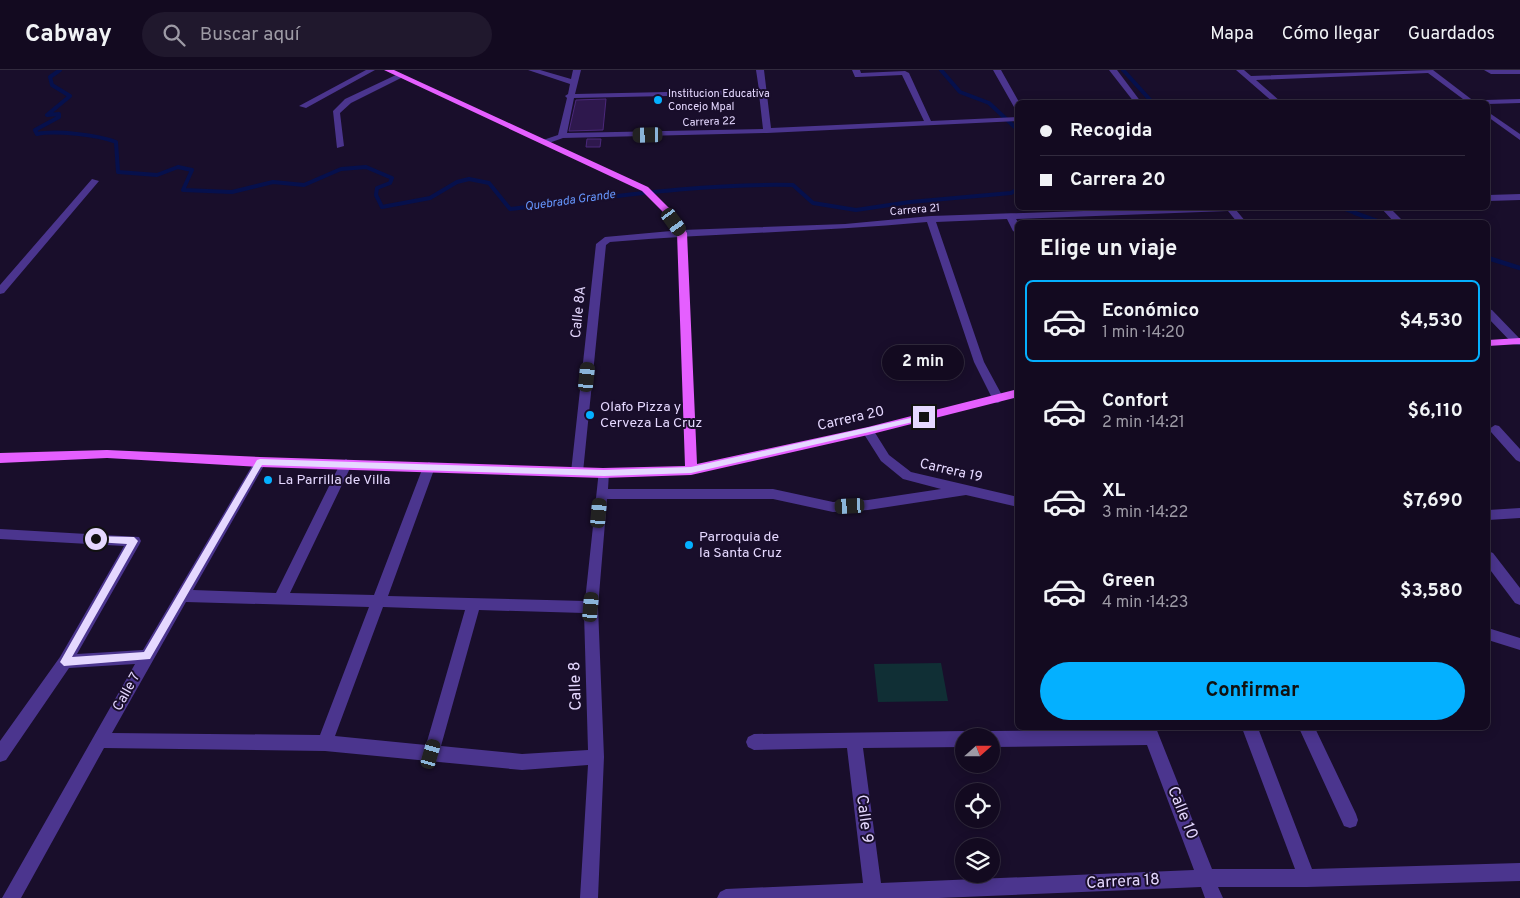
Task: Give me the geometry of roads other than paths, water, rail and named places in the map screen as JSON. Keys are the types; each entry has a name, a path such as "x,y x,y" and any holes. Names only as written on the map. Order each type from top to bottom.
{"main road":[{"path":"388,70 546,142 648,192 666,210 682,232 691,470"},
{"path":"1490,343 1518,342"},
{"name":"Carrera 20","path":"0,458 107,454 260,462 604,473 691,470 868,432 1015,394"}],"street":[{"path":"303,106 370,70"},
{"path":"532,70 572,82"},
{"path":"562,136 576,70"},
{"path":"760,70 767,131"},
{"path":"856,70 858,75 905,73 929,124"},
{"path":"996,70 1015,102"},
{"path":"1113,70 1136,100"},
{"path":"1240,70 1275,100"},
{"path":"1488,70 1491,72 1520,72"},
{"path":"1250,78 1429,71 1469,100"},
{"path":"340,146 336,113 348,101 401,76"},
{"path":"570,96 763,92"},
{"path":"1490,102 1520,101"},
{"path":"1490,116 1520,138"},
{"name":"Carrera 22","path":"546,142 562,136 767,131 1015,119"},
{"path":"0,291 95,181"},
{"path":"1490,198 1520,198"},
{"name":"Carrera 21","path":"601,244 614,237 682,232 845,227 931,219 1163,210"},
{"path":"1232,210 1239,220"},
{"path":"1387,210 1397,220"},
{"path":"1096,212 1101,220"},
{"path":"1010,215 1015,225"},
{"path":"931,219 979,362 998,399"},
{"name":"Calle 8A","path":"577,472 601,244"},
{"path":"1490,314 1518,342"},
{"path":"1495,429 1520,457"},
{"name":"Carrera 19","path":"868,432 885,458 906,476 1015,501"},
{"name":"Calle 7","path":"12,898 147,656 260,462"},
{"path":"281,597 346,464"},
{"path":"324,743 429,468"},
{"name":"Calle 8","path":"589,898 596,757 591,607 604,473"},
{"path":"601,494 773,494 832,507 868,505 965,490"},
{"path":"1490,515 1520,513"},
{"path":"0,534 134,541 64,662 0,754"},
{"path":"1490,560 1520,598"},
{"path":"182,596 281,597 591,607"},
{"path":"431,754 474,603"},
{"path":"1490,635 1520,644"},
{"path":"64,662 147,656"},
{"path":"1251,730 1307,878"},
{"path":"1308,730 1350,820"},
{"path":"1000,739 1150,732"},
{"name":"Calle 10","path":"1150,732 1208,878 1214,898"},
{"path":"754,742 955,739"},
{"path":"100,740 324,743 522,762 596,757"},
{"name":"Calle 9","path":"854,741 874,895"},
{"name":"Carrera 18","path":"726,898 874,895 1208,878 1307,878 1520,872"}],"waterway":[{"name":"Quebrada Grande","path":"60,70 50,77 52,85 70,96 47,115 59,114 59,117 35,130 37,134 76,134 99,137 116,142 118,172 157,175 178,167 192,170 183,190 232,192 273,182 304,185 341,169 366,167 392,178 390,183 377,188 376,195 382,207 430,198 457,182 469,179 489,183 510,209 722,186 793,185 813,203 856,210 910,202 1011,193 1015,191"},
{"path":"941,70 960,92 989,103 1015,127"},
{"path":"1123,70 1150,100"},
{"path":"1347,210 1358,214"},
{"path":"1355,213 1374,220"},
{"path":"1490,259 1520,268"}],"place":[{"name":"Institucion Educativa Concejo Mpal","path":"658,100"},
{"name":"Olafo Pizza y Cerveza La Cruz","path":"590,415"},
{"name":"La Parrilla de Villa","path":"268,480"},
{"name":"Parroquia de la Santa Cruz","path":"689,545"}]}
